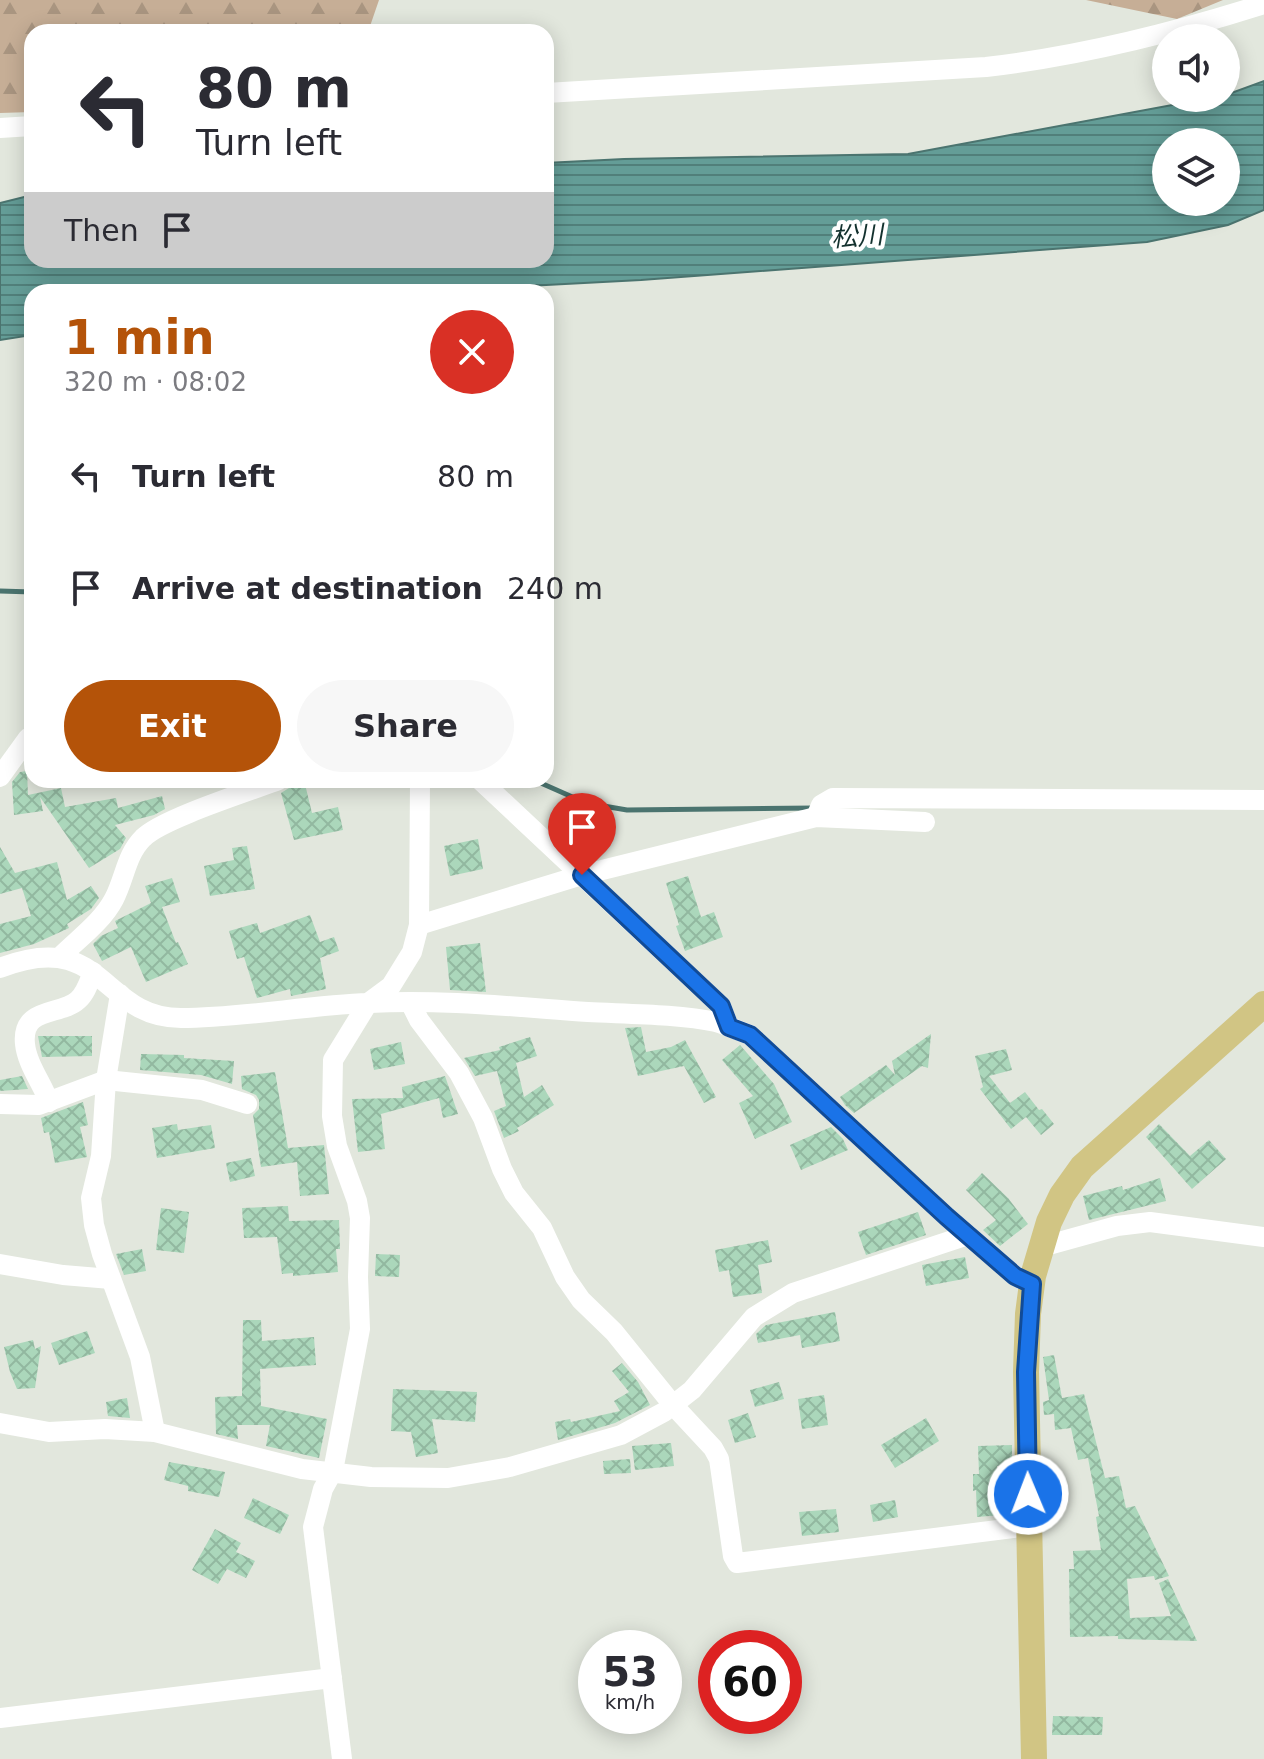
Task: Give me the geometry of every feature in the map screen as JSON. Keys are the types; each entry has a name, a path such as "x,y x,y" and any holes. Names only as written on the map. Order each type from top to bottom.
{"main road":[{"path":"1034,1759 1026,1372 1032,1284 1041,1247 1062,1195 1082,1167 1264,1004"}],"street":[{"path":"554,93 1030,62 1075,55 1157,35 1264,4"},
{"path":"0,128 24,126"},
{"path":"0,777 24,744"},
{"path":"60,957 103,915 115,898 132,851 146,834 258,788"},
{"path":"342,1759 313,1527 323,1489 333,1471 360,1329 360,1218 337,1146 332,1116 333,1060 368,1003 391,986 412,952 419,925 420,788"},
{"path":"489,788 721,1006 729,1027"},
{"path":"816,817 821,805 833,798 1264,800"},
{"path":"419,925 582,875 816,817 925,822"},
{"path":"0,968 41,956 60,957 84,965 140,1009 178,1018 410,1002 715,1022 750,1035 968,1235 1015,1276 1032,1284"},
{"path":"49,1102 29,1060 25,1032 34,1018 47,1010 76,1002 93,972"},
{"path":"120,994 106,1080 101,1156 91,1198 94,1225 140,1357 155,1432"},
{"path":"410,1002 419,1020 459,1073 483,1118 514,1193 542,1228 565,1277 581,1300 614,1332 673,1405 713,1448 719,1459 733,1556 737,1563 1029,1526"},
{"path":"0,1104 39,1105 106,1080 202,1090 247,1104"},
{"path":"1041,1247 1117,1226 1150,1222 1264,1237"},
{"path":"0,1423 49,1432 105,1429 155,1432 302,1469 371,1477 448,1478 510,1467 621,1435 673,1405 692,1390 754,1317 793,1293 968,1235"},
{"path":"0,1264 63,1275 111,1279"},
{"path":"0,1718 332,1678"}],"green space":[{"path":"0,0 379,0 371,24 24,24 24,112 0,113"},
{"path":"1086,0 1223,0 1177,19"}],"water":[{"name":"松川","path":"1264,81 1264,210 1228,225 1147,242 554,285 24,284 24,336 0,340 0,203 24,197 24,268 554,268 554,163 908,154 1152,109 1152,112 1240,112 1240,90"}],"building":[{"path":"24,771 24,788 28,788 28,795 61,788 65,807 116,798 118,808 162,796 165,809 115,825 126,838 120,849 89,868 40,797 43,811 14,815 12,782"},
{"path":"289,788 306,788 312,813 338,807 343,830 294,840 281,793"},
{"path":"478,839 483,869 450,876 444,846"},
{"path":"247,846 255,889 210,896 204,866 234,860 232,848"},
{"path":"0,847 15,873 57,862 67,900 91,886 99,898 91,909 67,924 69,928 34,944 0,953 0,924 31,916 22,888 0,894"},
{"path":"688,876 701,917 714,912 723,937 685,951 666,883"},
{"path":"172,878 180,902 162,907 188,964 146,982 131,947 102,961 93,944 101,936 118,928 115,921 151,903 145,886"},
{"path":"310,915 320,942 334,937 339,951 320,958 326,989 291,996 290,989 257,998 244,957 237,959 229,931 257,923 260,933"},
{"path":"480,943 486,992 450,990 446,947"},
{"path":"641,1027 646,1052 671,1047 685,1040 716,1097 704,1103 684,1066 638,1076 625,1028"},
{"path":"931,1034 928,1068 922,1066 854,1113 845,1105 840,1097 886,1065 895,1075 892,1061"},
{"path":"38,1036 92,1036 92,1056 42,1057"},
{"path":"530,1037 537,1056 516,1063 524,1097 542,1085 554,1105 517,1128 519,1131 504,1138 494,1111 506,1106 497,1071 475,1076 464,1058 500,1050 499,1047"},
{"path":"401,1042 405,1064 374,1070 370,1049"},
{"path":"740,1045 774,1084 792,1122 755,1139 739,1103 753,1096 722,1060"},
{"path":"1006,1049 1012,1070 989,1076 1010,1103 1025,1092 1039,1110 1042,1109 1054,1124 1041,1135 1026,1117 1011,1129 980,1089 983,1087 975,1056"},
{"path":"141,1054 234,1061 232,1084 201,1075 140,1070"},
{"path":"275,1072 288,1148 324,1145 329,1194 300,1196 297,1162 261,1167 253,1115 259,1109 259,1100 256,1095 242,1089 241,1076"},
{"path":"22,1076 28,1089 0,1091 0,1080"},
{"path":"445,1076 458,1114 443,1118 439,1098 381,1114 385,1149 358,1152 352,1099 403,1098 402,1087"},
{"path":"83,1102 88,1125 80,1127 87,1157 55,1163 49,1132 44,1133 41,1118"},
{"path":"177,1124 178,1130 211,1125 215,1148 157,1158 152,1128"},
{"path":"1159,1124 1190,1156 1209,1140 1226,1159 1192,1189 1146,1137"},
{"path":"831,1127 843,1139 848,1150 801,1170 790,1145"},
{"path":"251,1158 255,1176 230,1182 226,1163"},
{"path":"982,1173 1008,1198 1028,1224 1000,1246 983,1230 996,1220 966,1190"},
{"path":"1160,1178 1166,1201 1089,1220 1083,1196 1122,1186 1123,1190"},
{"path":"288,1206 289,1221 339,1220 340,1249 336,1249 338,1272 282,1274 277,1237 244,1238 242,1208"},
{"path":"161,1208 189,1212 184,1253 156,1250"},
{"path":"918,1212 926,1235 866,1255 858,1232"},
{"path":"768,1240 772,1262 758,1265 762,1293 733,1297 729,1270 719,1272 715,1250"},
{"path":"142,1249 146,1271 124,1275 116,1254"},
{"path":"376,1254 400,1255 399,1277 375,1276"},
{"path":"965,1257 969,1278 926,1286 922,1265"},
{"path":"835,1312 840,1341 802,1348 800,1335 758,1343 756,1334 766,1325"},
{"path":"243,1320 261,1320 262,1341 314,1337 316,1365 260,1369 261,1406 327,1419 319,1458 266,1446 270,1425 237,1425 238,1439 216,1434 215,1397 242,1396"},
{"path":"87,1331 95,1353 59,1365 51,1343"},
{"path":"33,1340 35,1349 41,1346 35,1388 17,1389 4,1347"},
{"path":"1054,1355 1062,1398 1084,1394 1105,1478 1119,1476 1126,1508 1135,1506 1169,1576 1155,1580 1154,1576 1127,1579 1130,1618 1171,1616 1159,1583 1168,1579 1197,1641 1118,1639 1118,1636 1070,1637 1069,1569 1074,1569 1073,1551 1101,1550 1096,1517 1099,1516 1088,1458 1078,1460 1071,1428 1055,1430 1054,1414 1044,1415 1043,1402 1049,1400 1043,1357"},
{"path":"622,1363 638,1382 650,1405 615,1423 558,1440 555,1422 570,1419 571,1422 620,1411 614,1401 629,1392 612,1371"},
{"path":"779,1382 784,1399 755,1407 750,1390"},
{"path":"393,1389 477,1392 475,1422 432,1419 438,1453 416,1457 411,1432 391,1431"},
{"path":"824,1395 828,1425 802,1429 798,1399"},
{"path":"127,1398 130,1418 108,1416 106,1402"},
{"path":"748,1413 756,1437 735,1443 728,1420"},
{"path":"926,1418 939,1441 895,1468 881,1445"},
{"path":"671,1443 674,1466 635,1470 632,1446"},
{"path":"1012,1445 1012,1465 997,1466 1002,1515 977,1517 973,1474 979,1474 978,1446"},
{"path":"630,1459 631,1473 604,1474 603,1461"},
{"path":"169,1462 225,1472 219,1497 188,1491 188,1486 164,1480"},
{"path":"253,1498 289,1515 280,1534 244,1518"},
{"path":"895,1500 898,1517 873,1522 870,1505"},
{"path":"836,1509 839,1532 802,1536 799,1512"},
{"path":"215,1529 241,1543 236,1552 255,1561 246,1578 227,1569 218,1584 192,1570"},
{"path":"1053,1716 1103,1717 1102,1735 1052,1735"}],"waterway":[{"path":"0,591 24,592"},
{"path":"552,788 586,803 627,810 815,808"}],"route":[{"path":"582,875 721,1006 729,1027 750,1035 947,1217 1015,1276 1032,1284 1026,1372 1028,1494"}]}
